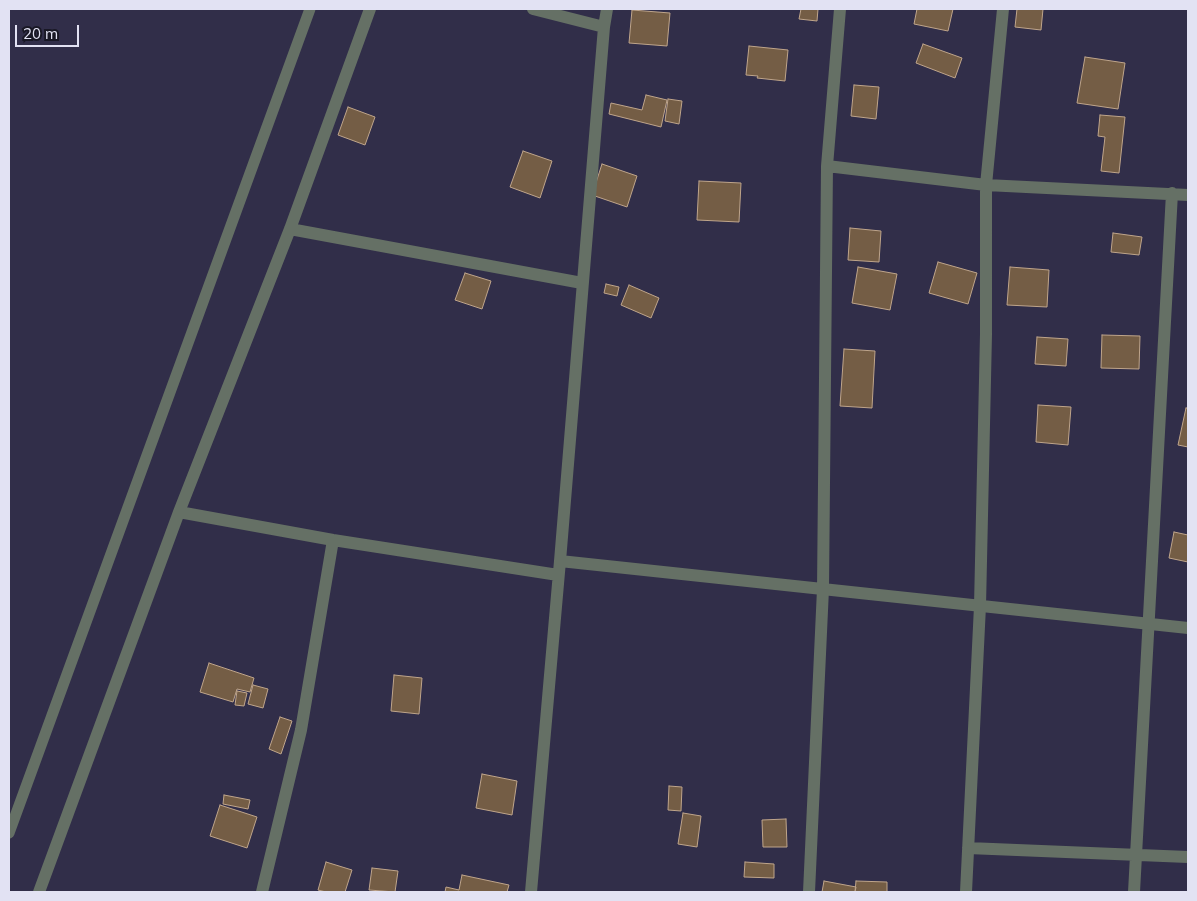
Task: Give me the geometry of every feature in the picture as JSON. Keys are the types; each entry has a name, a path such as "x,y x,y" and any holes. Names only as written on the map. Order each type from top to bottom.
{"street":[{"path":"39,892 179,512 290,228 370,9"},
{"path":"532,9 604,27"},
{"path":"531,892 604,27 608,9"},
{"path":"809,892 823,589 827,166 840,9"},
{"path":"966,892 980,606 986,334 986,185 1002,9"},
{"path":"827,166 986,185 1188,195"},
{"path":"1134,892 1172,193"},
{"path":"290,228 582,284"},
{"path":"179,512 333,540 558,575"},
{"path":"262,892 301,730 333,540"},
{"path":"560,561 1188,628"},
{"path":"968,848 1188,857"}],"lane":[{"path":"9,833 310,9"}],"building":[{"path":"801,9 818,9 817,21 799,19"},
{"path":"917,9 953,9 948,31 914,24"},
{"path":"1017,9 1043,9 1041,30 1015,27"},
{"path":"632,10 670,13 667,46 629,43"},
{"path":"923,44 962,58 955,78 916,63"},
{"path":"749,46 788,50 785,81 746,75"},
{"path":"1085,57 1125,63 1118,109 1077,103"},
{"path":"854,85 879,87 876,119 851,116"},
{"path":"646,95 667,100 661,127 609,114 611,103 642,110"},
{"path":"668,99 682,101 679,124 665,121"},
{"path":"348,107 375,117 365,145 338,135"},
{"path":"1100,115 1125,117 1119,173 1101,171 1105,137 1098,136"},
{"path":"523,151 552,161 540,198 510,187"},
{"path":"602,164 637,176 627,207 592,195"},
{"path":"699,181 741,183 739,222 697,220"},
{"path":"850,228 881,231 879,262 848,260"},
{"path":"1113,233 1142,237 1139,255 1111,252"},
{"path":"938,262 977,273 968,304 929,293"},
{"path":"858,267 897,274 890,310 852,303"},
{"path":"1010,267 1049,270 1047,307 1007,305"},
{"path":"465,273 491,281 482,309 455,300"},
{"path":"606,284 619,287 617,296 604,293"},
{"path":"629,285 659,298 651,318 621,305"},
{"path":"1102,335 1140,336 1139,369 1101,368"},
{"path":"1037,337 1068,339 1066,366 1035,364"},
{"path":"844,349 875,351 872,408 840,406"},
{"path":"1038,405 1071,407 1068,445 1036,442"},
{"path":"1186,408 1188,408 1188,447 1178,445"},
{"path":"1174,532 1188,535 1188,562 1169,558"},
{"path":"209,663 254,678 250,692 237,689 233,702 200,692"},
{"path":"394,675 422,678 419,714 391,711"},
{"path":"253,685 268,689 263,708 248,704"},
{"path":"237,691 247,693 244,706 235,705"},
{"path":"280,717 292,721 281,754 269,749"},
{"path":"482,774 517,781 512,815 476,808"},
{"path":"669,786 682,787 681,811 668,810"},
{"path":"224,795 250,800 248,809 223,804"},
{"path":"220,805 257,817 247,848 210,836"},
{"path":"683,813 701,816 697,847 678,844"},
{"path":"786,819 787,847 763,847 762,820"},
{"path":"326,862 352,870 345,892 318,890"},
{"path":"745,862 774,864 774,878 744,877"},
{"path":"372,868 398,871 395,892 369,890"},
{"path":"462,875 509,885 507,892 445,892 446,887 459,890"},
{"path":"824,881 856,887 855,892 822,892"},
{"path":"856,881 887,882 887,892 855,892"}]}
